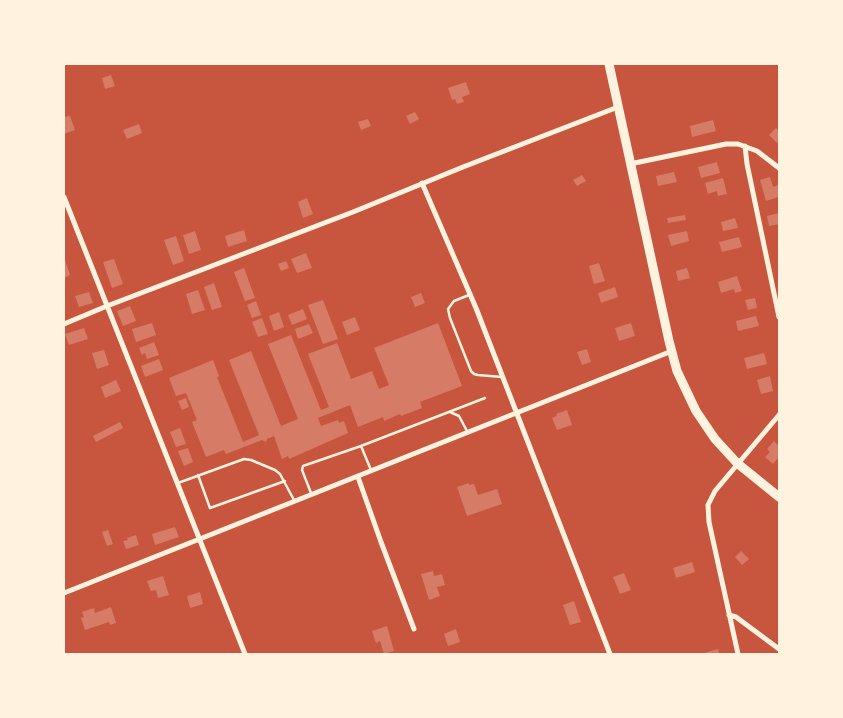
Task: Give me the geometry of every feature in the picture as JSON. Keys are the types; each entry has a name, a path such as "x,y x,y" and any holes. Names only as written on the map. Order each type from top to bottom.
{"main road":[{"path":"609,64 672,351 683,384 696,411 715,439 737,463 779,497"}],"street":[{"path":"64,324 618,107"},
{"path":"630,164 726,144 745,146 758,151 779,168"},
{"path":"745,146 747,164 779,317"},
{"path":"422,183 518,412 523,431 610,654"},
{"path":"64,197 245,654"},
{"path":"64,593 672,351"},
{"path":"738,654 708,514 711,498 737,463 779,415"},
{"path":"358,477 414,629"},
{"path":"729,615 736,617 779,649"}],"lane":[{"path":"470,294 454,302 448,309 471,371 478,376 504,377"},
{"path":"312,495 302,470 303,466 361,446 485,398"},
{"path":"449,412 459,416 468,433"},
{"path":"361,446 371,472"},
{"path":"177,484 244,459 251,460 275,470 285,480 294,502"},
{"path":"198,476 210,508 285,480"}],"building":[{"path":"111,75 115,86 105,89 102,78"},
{"path":"466,82 470,94 462,97 464,102 457,104 455,99 452,100 448,88"},
{"path":"415,112 419,119 410,124 406,116"},
{"path":"70,116 75,130 64,134 64,117"},
{"path":"368,119 371,126 361,130 358,122"},
{"path":"713,120 716,131 692,137 690,126"},
{"path":"139,124 142,133 127,139 123,130"},
{"path":"776,128 779,131 777,143 769,135"},
{"path":"717,162 720,173 701,178 698,167"},
{"path":"674,172 677,182 658,186 656,176"},
{"path":"582,175 586,181 577,186 573,180"},
{"path":"770,177 773,187 778,185 779,197 766,201 760,180"},
{"path":"723,178 727,194 718,196 717,191 708,194 705,183"},
{"path":"307,198 313,214 303,218 298,202"},
{"path":"779,213 779,224 769,226 767,216"},
{"path":"685,215 686,220 668,223 667,218"},
{"path":"735,218 738,228 723,231 721,222"},
{"path":"244,230 247,241 228,247 225,236"},
{"path":"195,231 201,250 189,254 183,235"},
{"path":"687,231 689,241 671,246 668,235"},
{"path":"176,236 184,261 173,265 164,240"},
{"path":"739,237 742,247 722,252 719,242"},
{"path":"306,253 312,268 297,273 291,259"},
{"path":"64,257 70,275 64,278"},
{"path":"114,259 123,284 112,288 103,262"},
{"path":"286,261 289,268 281,271 278,264"},
{"path":"599,263 605,281 594,284 589,266"},
{"path":"244,268 255,298 245,301 234,272"},
{"path":"687,268 690,278 678,281 676,271"},
{"path":"737,276 742,291 735,293 734,289 721,293 718,282"},
{"path":"214,283 222,307 212,310 204,287"},
{"path":"615,287 618,297 601,303 598,293"},
{"path":"198,290 205,310 192,314 186,294"},
{"path":"89,292 93,303 79,307 75,296"},
{"path":"421,293 425,303 415,307 411,297"},
{"path":"755,298 757,308 748,310 745,300"},
{"path":"323,300 338,339 323,344 308,305"},
{"path":"256,301 261,315 252,318 247,305"},
{"path":"130,306 136,321 123,326 117,311"},
{"path":"303,309 307,319 292,325 288,315"},
{"path":"279,312 284,327 274,331 269,316"},
{"path":"756,316 759,326 738,331 736,321"},
{"path":"355,317 360,330 347,335 342,322"},
{"path":"262,318 268,334 258,337 252,322"},
{"path":"152,323 156,335 136,342 132,329"},
{"path":"438,323 462,386 420,402 422,408 384,421 383,417 358,427 350,405 318,418 321,426 338,420 339,423 344,421 348,433 289,459 288,456 282,459 274,436 267,439 266,442 262,440 226,454 224,450 206,457 192,422 197,420 186,393 176,396 169,378 213,360 219,376 217,377 243,442 259,435 229,360 251,351 281,426 298,419 268,344 291,335 321,410 329,407 308,354 337,343 351,379 372,371 379,389 389,385 374,348"},
{"path":"631,323 635,336 619,341 615,328"},
{"path":"309,324 313,333 298,339 295,329"},
{"path":"84,328 88,339 69,345 65,334"},
{"path":"154,342 159,355 147,359 145,353 142,355 139,348"},
{"path":"587,349 591,362 582,365 577,352"},
{"path":"104,350 109,365 97,369 92,353"},
{"path":"764,353 767,364 747,369 744,358"},
{"path":"159,359 163,370 145,377 141,366"},
{"path":"770,376 773,391 761,394 757,380"},
{"path":"116,380 121,391 105,398 101,387"},
{"path":"186,398 189,407 182,410 178,401"},
{"path":"567,410 572,425 557,430 552,418 557,416 556,414"},
{"path":"120,422 123,428 96,442 93,436"},
{"path":"180,428 186,444 176,447 170,432"},
{"path":"774,441 779,446 779,457 773,464 765,457 770,452 767,449"},
{"path":"188,448 193,462 184,466 178,451"},
{"path":"469,483 469,485 474,484 478,495 497,489 502,504 467,516 457,487"},
{"path":"175,527 179,537 155,545 152,534"},
{"path":"108,530 113,544 107,546 102,532"},
{"path":"136,535 139,545 126,549 123,541"},
{"path":"741,551 749,559 742,565 735,557"},
{"path":"692,562 695,572 676,578 673,568"},
{"path":"433,571 434,576 442,574 445,585 437,587 440,596 429,600 421,574"},
{"path":"624,573 631,590 620,594 613,577"},
{"path":"163,576 169,595 158,598 156,590 151,591 147,581"},
{"path":"200,592 203,604 190,608 187,596"},
{"path":"574,601 581,622 570,625 563,605"},
{"path":"111,607 116,623 110,625 109,622 85,630 81,618 84,617 82,612 94,608 95,613"},
{"path":"387,626 394,651 384,654 380,641 376,643 372,631"},
{"path":"456,629 460,642 448,646 444,634"},
{"path":"718,649 719,654 701,654"}]}
